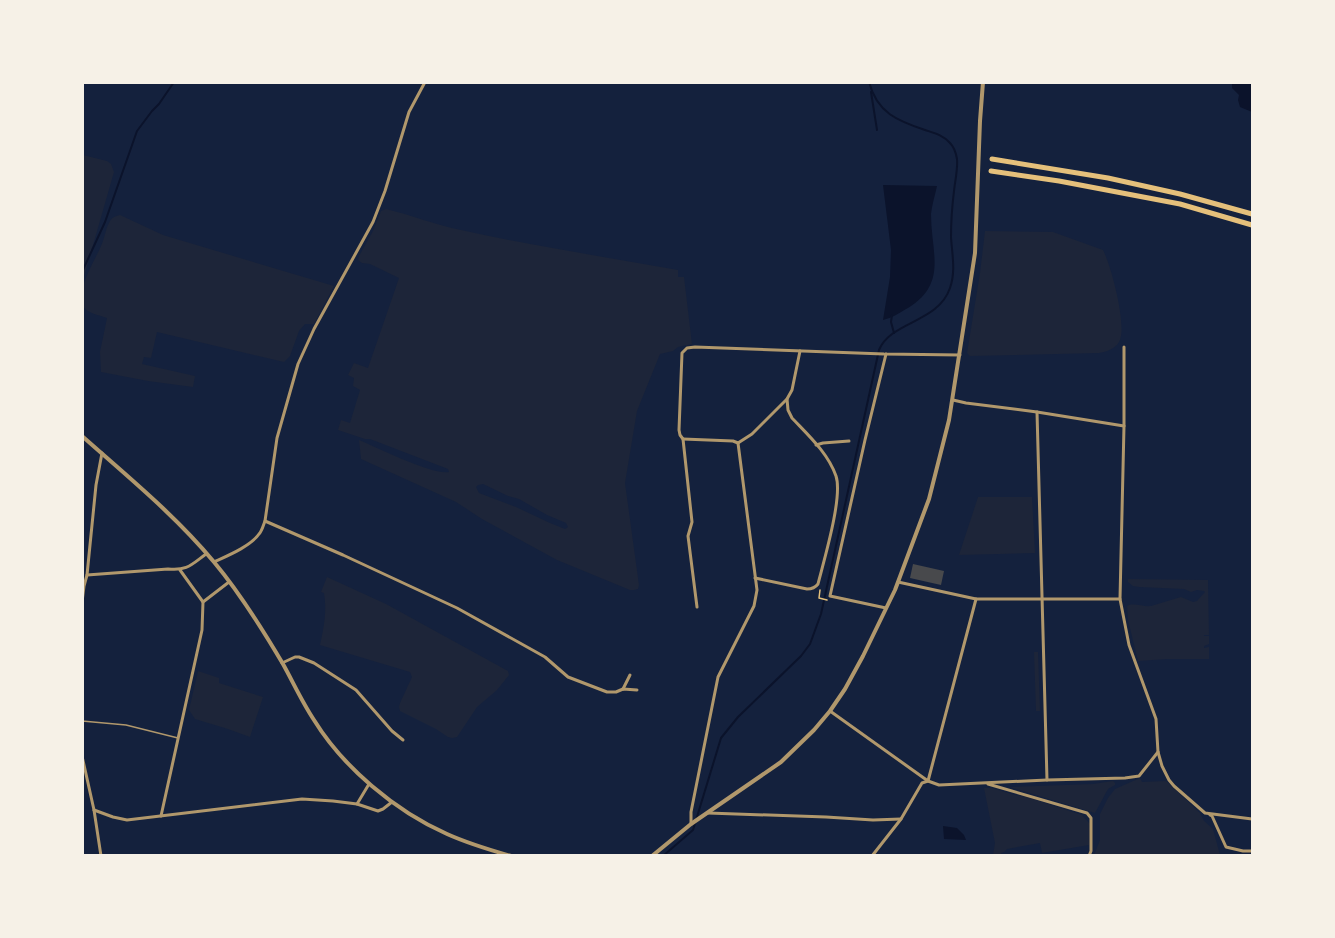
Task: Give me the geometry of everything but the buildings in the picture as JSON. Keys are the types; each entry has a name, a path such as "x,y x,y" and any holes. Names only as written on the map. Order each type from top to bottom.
{"highway":[{"path":"992,159 1108,178 1180,194 1252,214"},
{"path":"991,171 1059,181 1180,204 1252,225"}],"street":[{"path":"214,562 254,540 260,533 265,521 277,438 298,364 314,329 373,222 385,191 406,120 425,82"},
{"path":"652,855 691,824 781,762 814,730 845,689 886,608 929,499 953,400 975,253 983,82"},
{"path":"1124,347 1120,599 1129,645 1156,719 1158,752 1169,780 1205,813 1212,816 1226,847 1252,851"},
{"path":"697,607 688,536 692,522 684,439 679,430 682,353 687,348 960,355"},
{"path":"738,443 752,434 787,399 792,390 800,351"},
{"path":"885,354 830,596 886,608"},
{"path":"755,578 807,590 815,587 818,584 838,498 837,478 829,460 792,418 788,410 787,399"},
{"path":"953,400 1124,426"},
{"path":"1037,412 1047,780"},
{"path":"82,436 171,516 214,562 260,627 314,720 336,751 369,784 392,802 432,827 449,835 512,855"},
{"path":"684,439 738,443"},
{"path":"816,445 849,441"},
{"path":"691,824 691,812 714,690 718,677 754,606 757,590 738,443"},
{"path":"82,602 102,453"},
{"path":"265,521 457,608 545,657 568,677 607,692 623,689 638,690"},
{"path":"87,575 180,570 190,566 206,554"},
{"path":"161,816 202,630 203,602 180,570"},
{"path":"203,602 229,582"},
{"path":"897,582 976,599 1120,599"},
{"path":"928,781 976,599"},
{"path":"282,663 296,657 314,663 356,690 392,731 403,740"},
{"path":"623,689 630,675"},
{"path":"830,711 928,781 939,785 1139,776 1158,752"},
{"path":"82,756 101,855"},
{"path":"872,855 901,819 922,783 928,781"},
{"path":"986,783 1087,813 1091,818 1089,855"},
{"path":"357,804 369,784"},
{"path":"94,810 127,820 302,799 357,804 378,812 392,802"},
{"path":"708,813 873,820 901,819"},
{"path":"1205,813 1252,819"}],"lane":[{"path":"82,721 126,725 178,739"}],"path":[{"path":"815,587 820,590 819,598 826,600"}],"shaded area":[{"path":"1232,83 1252,83 1252,112 1240,107 1239,95 1232,88"},
{"path":"83,155 107,161 114,172 83,280"},
{"path":"883,185 937,186 931,214 933,278 920,298 908,308 883,320 890,277 891,250"},
{"path":"386,209 452,228 515,241 678,270 678,277 684,277 692,344 660,354 637,411 625,483 638,589 630,590 557,560 456,502 361,459 359,440 430,469 449,472 448,469 370,439 338,430 341,420 350,423 360,390 353,386 354,378 348,375 354,363 368,368 399,278 358,260 381,211","holes":["483,484 519,499 566,523 568,527 565,529 479,493 476,487"]},
{"path":"120,215 163,235 334,286 314,324 305,324 299,331 290,356 284,362 157,332 151,358 144,357 142,364 195,376 193,387 101,372 100,352 107,318 86,310 81,297 85,281 108,225 112,219"},
{"path":"985,231 1053,232 1103,250 1114,282 1120,311 1119,342 1110,350 1099,353 970,356 967,353"},
{"path":"978,497 1032,497 1035,553 959,555"},
{"path":"327,577 386,604 508,671 509,675 497,690 477,707 457,737 448,737 400,711 400,703 412,677 410,672 320,645 325,613 324,593 321,592"},
{"path":"1128,579 1208,580 1209,635 1204,636 1209,636 1209,644 1204,648 1209,647 1209,659 1138,661 1127,606 1132,604 1151,606 1181,597 1193,602 1205,592 1133,586"},
{"path":"1034,652 1038,652 1040,711 1036,711"},
{"path":"198,671 219,678 219,683 263,697 250,737 195,719 189,710"},
{"path":"1140,778 1142,782 1166,781 1200,813 1204,821 1213,829 1220,855 1094,855 1100,840 1100,814 1108,798 1115,789"},
{"path":"1113,781 1115,785 1108,789 1095,813 1009,787 1093,784"},
{"path":"984,788 1027,797 1082,815 1090,824 1089,845 1042,853 1040,843 1007,849 1001,853 1002,855 993,855 995,843"},
{"path":"943,826 957,828 966,840 944,839"}],"waterway":[{"path":"82,272 105,222 137,131 174,82"},
{"path":"663,856 693,830 721,738 738,717 801,656 810,644 821,614 879,350 893,333 936,308 944,300 952,282 951,220 957,171 955,150 941,136 906,123 890,114 877,101 869,82"},
{"path":"871,92 877,130"},
{"path":"892,315 894,333"}]}
